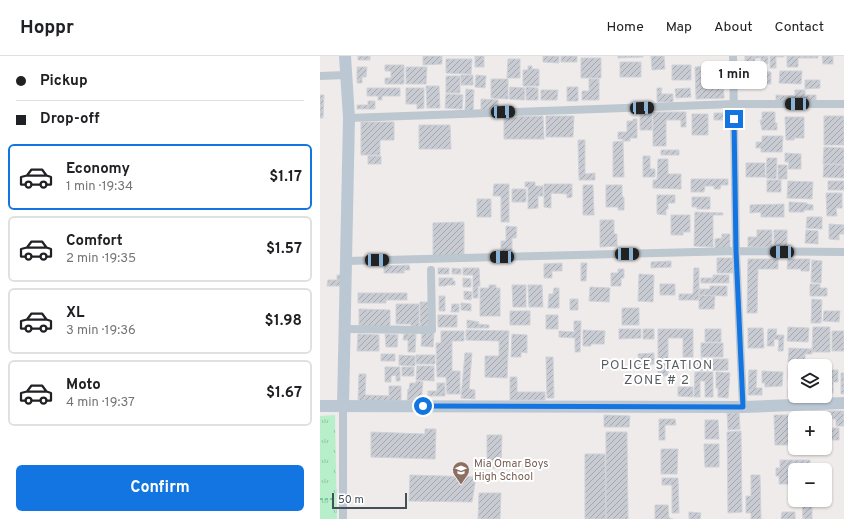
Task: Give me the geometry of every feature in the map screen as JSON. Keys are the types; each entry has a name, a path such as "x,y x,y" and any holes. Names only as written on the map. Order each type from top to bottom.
{"street":[{"path":"343,519 343,406 349,118 345,56"},
{"path":"733,56 736,251 743,407"},
{"path":"320,76 346,75"},
{"path":"349,118 734,104 844,104"},
{"path":"346,261 736,251 844,252"},
{"path":"345,329 432,330 431,270"},
{"path":"320,406 743,407 844,403"}],"path":[{"path":"320,499 343,499"}],"green space":[{"path":"335,415 337,519 320,519 320,416"}],"building":[{"path":"358,56 370,56 370,60 358,60"},
{"path":"423,56 442,56 442,64 423,65"},
{"path":"475,56 484,56 484,67 475,67"},
{"path":"543,56 559,56 559,63 543,62"},
{"path":"561,56 577,56 577,62 561,62"},
{"path":"618,56 643,56 643,57 618,58"},
{"path":"651,56 664,56 665,69 652,70"},
{"path":"745,56 768,56 768,64 761,64 761,58 755,58 755,66 745,66"},
{"path":"770,56 784,57 776,57 776,68 770,68"},
{"path":"787,56 818,56 818,58 798,58 798,67 787,67"},
{"path":"822,56 833,56 833,64 823,64"},
{"path":"581,58 601,58 601,78 581,78"},
{"path":"446,59 472,59 471,74 446,73"},
{"path":"508,59 520,59 520,78 507,78"},
{"path":"620,62 641,62 641,77 620,77"},
{"path":"385,65 404,65 404,84 385,84 385,78 391,78 391,71 385,71"},
{"path":"672,65 691,65 691,80 672,80"},
{"path":"528,66 532,66 532,69 539,69 539,86 523,86 523,70 528,70"},
{"path":"718,66 719,74 723,74 724,98 696,99 695,67"},
{"path":"357,67 367,67 366,77 362,77 362,83 357,83"},
{"path":"406,67 427,67 426,84 406,84"},
{"path":"751,71 771,72 771,84 751,84"},
{"path":"780,71 802,71 801,84 779,83"},
{"path":"461,75 473,75 473,85 461,85"},
{"path":"476,75 486,76 485,88 475,87"},
{"path":"446,76 460,76 460,93 446,93"},
{"path":"491,79 508,79 508,99 491,98"},
{"path":"589,79 599,79 599,100 582,100 582,91 589,91"},
{"path":"805,80 820,80 820,88 805,89"},
{"path":"426,86 439,86 440,108 427,108"},
{"path":"510,87 525,88 524,100 509,99"},
{"path":"526,87 538,88 538,100 526,100"},
{"path":"567,87 578,87 578,101 567,101"},
{"path":"367,88 400,88 400,96 382,96 382,100 378,100 378,96 367,96"},
{"path":"406,88 424,88 424,108 417,109 417,104 406,104"},
{"path":"657,88 662,88 661,94 673,94 673,102 657,102"},
{"path":"690,88 691,97 676,98 675,89"},
{"path":"466,89 474,90 473,112 465,111"},
{"path":"541,90 558,90 557,100 541,100"},
{"path":"795,90 805,90 805,95 816,95 816,102 776,102 776,95 795,96"},
{"path":"446,94 463,95 462,109 445,108"},
{"path":"320,95 324,95 323,118 320,118"},
{"path":"481,99 498,100 498,112 481,112"},
{"path":"368,101 375,101 375,109 357,109 357,105 368,105"},
{"path":"640,112 652,112 652,130 640,130"},
{"path":"653,112 686,112 686,127 681,127 681,120 666,120 666,146 653,146"},
{"path":"762,112 775,112 775,123 777,123 777,130 762,130 760,120 762,120"},
{"path":"714,113 729,113 729,120 714,120"},
{"path":"692,114 708,114 708,135 692,135"},
{"path":"543,116 544,139 504,139 504,117"},
{"path":"546,116 574,116 573,137 546,137"},
{"path":"824,116 844,116 844,145 824,145"},
{"path":"785,117 804,117 804,138 786,140"},
{"path":"633,119 637,119 637,138 630,138 630,141 618,139 618,132 627,132 627,121 633,121"},
{"path":"361,122 394,122 394,140 380,140 380,155 361,155"},
{"path":"419,125 450,125 451,149 419,149"},
{"path":"762,136 783,136 782,152 761,152 761,148 756,148 756,142 762,142"},
{"path":"578,140 585,140 585,174 595,173 595,180 579,180"},
{"path":"623,141 624,177 613,177 613,142"},
{"path":"824,147 844,148 844,164 823,164"},
{"path":"661,150 679,150 679,155 661,155"},
{"path":"785,153 801,154 801,169 788,169 789,162 785,162"},
{"path":"368,156 381,156 381,164 368,164"},
{"path":"643,156 650,156 650,169 655,169 655,177 643,177"},
{"path":"767,158 777,158 776,179 766,178"},
{"path":"658,159 668,159 668,174 681,174 681,189 653,188 653,180 657,180"},
{"path":"746,163 765,163 765,177 746,177"},
{"path":"824,164 844,165 844,178 823,177"},
{"path":"778,165 787,165 787,179 778,179"},
{"path":"691,179 728,179 728,185 721,185 720,189 714,189 714,186 705,186 704,192 691,192"},
{"path":"767,180 781,180 781,192 767,192"},
{"path":"788,181 813,182 812,199 787,198"},
{"path":"828,181 844,181 844,190 828,190"},
{"path":"525,182 535,182 535,186 543,186 543,196 538,196 538,208 528,209 528,187 525,187"},
{"path":"494,184 509,184 509,222 501,222 501,196 493,196"},
{"path":"544,184 572,184 572,197 567,198 567,194 551,193 551,208 544,207"},
{"path":"583,185 593,185 594,215 583,215"},
{"path":"606,185 622,185 624,210 618,210 618,207 606,207"},
{"path":"512,189 526,189 526,202 512,202"},
{"path":"826,193 842,193 842,208 836,208 837,216 827,216"},
{"path":"657,195 675,195 675,203 668,203 666,215 657,214"},
{"path":"692,197 710,197 710,209 697,209 697,207 692,207"},
{"path":"477,199 491,199 491,217 477,217"},
{"path":"789,202 807,203 813,205 813,210 804,210 804,212 789,212"},
{"path":"784,204 784,217 761,217 761,212 750,213 750,205"},
{"path":"695,212 723,213 723,215 713,215 713,247 694,246"},
{"path":"671,215 690,215 690,232 683,232 683,235 671,235"},
{"path":"807,217 822,217 822,229 806,228"},
{"path":"600,220 614,220 614,234 617,234 617,246 600,247"},
{"path":"464,222 464,257 433,257 433,223"},
{"path":"829,224 844,225 844,234 839,234 839,240 829,239"},
{"path":"506,226 517,227 516,238 512,238 512,255 501,254 501,241 506,241"},
{"path":"757,230 772,230 772,247 748,247 748,237 757,237"},
{"path":"774,230 787,230 787,247 774,246"},
{"path":"806,230 818,231 818,244 805,243"},
{"path":"722,234 730,234 730,249 715,249 715,239 722,238"},
{"path":"717,258 733,258 733,273 717,273"},
{"path":"748,259 778,259 778,269 758,269 757,313 747,313"},
{"path":"788,259 810,259 809,271 801,271 801,269 787,269"},
{"path":"812,260 822,261 821,283 811,282"},
{"path":"671,261 671,267 651,268 651,262"},
{"path":"562,263 562,271 552,271 552,278 544,278 544,264"},
{"path":"581,263 587,263 586,281 581,281"},
{"path":"409,265 410,270 404,270 404,273 384,273 384,266"},
{"path":"438,268 449,268 449,274 438,274"},
{"path":"452,268 461,269 461,274 452,274"},
{"path":"463,268 479,268 480,286 478,286 478,298 473,298 473,275 463,275"},
{"path":"694,268 699,268 699,300 679,300 679,294 693,294"},
{"path":"618,269 624,269 624,278 621,278 621,286 611,286 611,273 618,273"},
{"path":"639,274 654,275 653,302 638,301"},
{"path":"337,275 342,275 342,286 327,286 328,280 337,280"},
{"path":"713,275 729,275 729,283 701,283 701,278 713,278"},
{"path":"439,278 453,278 455,285 439,286"},
{"path":"463,278 471,279 471,287 463,287"},
{"path":"660,284 675,284 675,295 660,295"},
{"path":"810,284 820,284 820,288 827,288 827,296 810,296"},
{"path":"489,285 496,285 496,288 500,288 500,316 480,316 480,288 489,288"},
{"path":"512,285 526,285 526,307 513,307"},
{"path":"528,285 542,285 543,307 529,307"},
{"path":"710,286 727,286 727,296 699,295 699,289 710,289"},
{"path":"590,287 610,288 609,302 589,301"},
{"path":"554,288 559,288 559,308 548,308 549,294 553,294"},
{"path":"464,291 472,292 471,300 464,299"},
{"path":"358,293 407,293 407,300 386,300 386,303 358,303"},
{"path":"699,295 715,296 714,309 699,309"},
{"path":"439,296 445,296 445,311 439,311"},
{"path":"570,299 578,299 578,310 570,310"},
{"path":"812,299 822,300 821,323 811,323"},
{"path":"420,302 430,302 430,328 420,328"},
{"path":"461,303 471,304 471,311 461,310"},
{"path":"396,304 419,304 419,328 411,328 411,324 396,324"},
{"path":"452,304 459,304 459,312 451,312"},
{"path":"622,308 639,308 639,325 622,325"},
{"path":"359,309 390,310 390,327 359,327"},
{"path":"510,311 530,311 530,325 510,325"},
{"path":"824,311 840,311 839,322 823,321"},
{"path":"438,315 457,315 457,327 438,327"},
{"path":"546,315 558,315 558,329 546,329"},
{"path":"467,320 479,322 478,324 489,325 489,328 467,328"},
{"path":"574,321 581,321 580,352 575,352 575,338 559,337 559,331 574,332"},
{"path":"788,327 809,328 808,342 787,341"},
{"path":"813,327 830,327 830,352 812,352"},
{"path":"748,328 763,328 764,348 748,348"},
{"path":"619,329 641,329 641,338 619,339"},
{"path":"643,329 654,329 654,339 643,339"},
{"path":"658,329 693,329 693,357 683,357 683,338 668,338 668,376 658,376"},
{"path":"705,329 721,329 721,342 705,342"},
{"path":"768,329 777,329 776,335 784,335 783,351 778,351 779,340 774,339 774,346 767,346"},
{"path":"466,330 509,331 507,378 485,377 485,356 499,356 499,341 466,340"},
{"path":"583,330 605,331 604,344 591,344 591,346 583,346"},
{"path":"441,331 464,331 464,341 452,341 452,371 460,371 460,394 447,394 446,377 437,377 436,343 441,343"},
{"path":"832,331 844,331 844,351 832,351"},
{"path":"422,333 434,334 433,347 421,346"},
{"path":"358,334 379,335 379,351 357,351"},
{"path":"385,334 398,335 397,347 386,347"},
{"path":"404,334 416,334 415,352 408,352 408,340 403,340"},
{"path":"512,334 527,335 527,353 521,352 521,357 511,357"},
{"path":"701,343 723,343 723,357 701,357"},
{"path":"789,348 812,349 812,354 805,354 805,359 788,359"},
{"path":"465,353 472,353 469,389 475,390 475,399 461,398"},
{"path":"654,353 654,364 639,365 638,354"},
{"path":"381,354 395,354 395,361 381,361"},
{"path":"399,355 415,356 415,366 399,365"},
{"path":"416,355 435,355 435,364 416,364"},
{"path":"546,357 553,357 554,398 547,398"},
{"path":"697,359 728,359 728,370 697,371"},
{"path":"417,366 434,366 434,381 416,380"},
{"path":"385,367 400,367 400,381 396,381 396,375 391,376 391,382 385,382"},
{"path":"402,367 414,367 414,376 402,376"},
{"path":"749,370 757,370 756,388 762,388 762,395 748,395"},
{"path":"832,370 838,370 838,382 833,382 833,393"},
{"path":"762,371 783,372 782,386 765,387 765,383 762,383"},
{"path":"695,372 713,372 713,397 705,397 705,381 700,381 700,397 694,397"},
{"path":"716,372 730,373 728,398 718,397 718,388 716,388"},
{"path":"841,373 844,373 844,394 841,394"},
{"path":"359,374 366,374 365,395 389,396 389,386 401,386 401,401 358,401"},
{"path":"510,377 517,377 517,392 545,392 545,400 510,400"},
{"path":"416,381 423,382 421,401 407,400 410,383 416,383"},
{"path":"437,383 445,383 445,396 428,396 428,391 437,391"},
{"path":"678,387 693,387 693,397 678,396"},
{"path":"832,411 844,411 844,426 836,426 836,419 832,419"},
{"path":"727,413 739,413 740,429 728,430"},
{"path":"604,415 630,416 629,427 604,427"},
{"path":"774,415 788,415 788,445 775,445"},
{"path":"659,419 675,419 676,425 665,425 665,440 659,440"},
{"path":"705,420 718,420 719,439 705,439"},
{"path":"832,428 839,428 839,440 832,440"},
{"path":"425,429 436,429 435,459 371,457 371,432 425,434"},
{"path":"741,431 742,512 728,513 727,432"},
{"path":"606,432 627,432 628,519 606,519"},
{"path":"487,435 502,435 501,468 487,468"},
{"path":"704,444 719,444 719,467 705,467"},
{"path":"661,449 678,449 677,474 661,474"},
{"path":"585,454 605,454 606,519 585,519"},
{"path":"780,460 810,460 810,463 788,463 788,484 779,484 779,476 776,476 776,468 780,468"},
{"path":"410,475 476,477 472,502 409,501"},
{"path":"751,475 760,475 761,519 751,519 751,513 746,513 746,496 751,496"},
{"path":"662,478 678,478 679,513 672,513 672,485 662,485"},
{"path":"479,493 501,493 500,519 478,519"},
{"path":"655,505 668,505 669,518 673,519 655,519"},
{"path":"802,507 812,507 812,519 803,519"},
{"path":"689,512 701,513 700,519 689,519"},
{"path":"782,512 795,512 795,519 781,519"}],"place":[{"name":"Mia Omar Boys High School","path":"461,485"}],"district":[{"name":"POLICE STATION ZONE # 2","path":"657,374"}],"route":[{"path":"423,406 743,407 736,251 734,119"}]}
